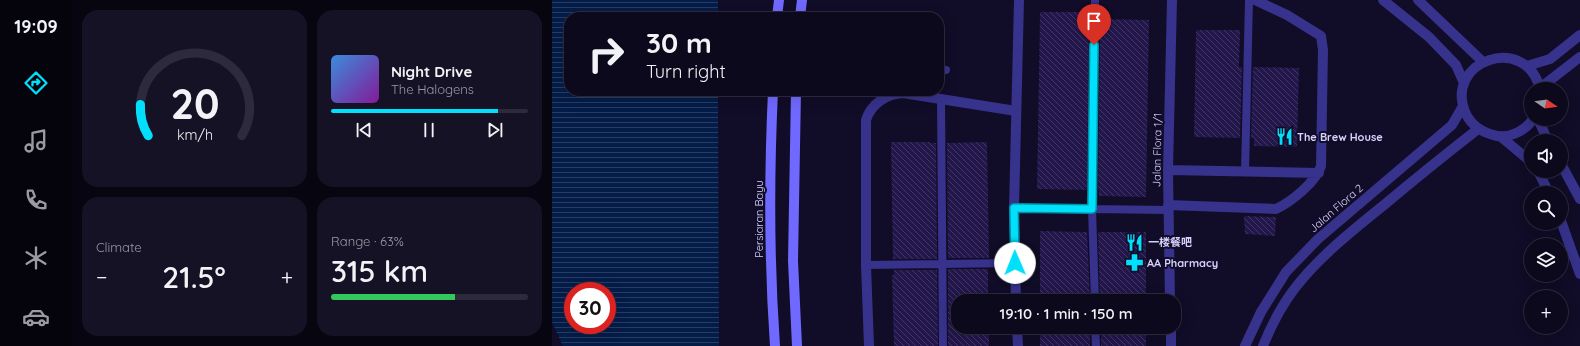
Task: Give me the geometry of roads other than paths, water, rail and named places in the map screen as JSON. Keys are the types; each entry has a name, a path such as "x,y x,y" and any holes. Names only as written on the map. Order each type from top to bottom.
{"main road":[{"path":"778,12 779,0"},
{"path":"801,12 802,0"},
{"name":"Persiaran Bayu","path":"772,96 770,138 771,284 775,346"},
{"path":"796,96 793,261 797,346"}],"street":[{"path":"1016,294 1014,208 1019,0"},
{"name":"Jalan Flora 1/1","path":"1170,294 1168,170 1172,0"},
{"path":"1168,208 1276,209 1286,204 1319,173 1321,166 1323,63 1321,36 1286,15 1254,0"},
{"path":"1383,0 1429,36 1456,65 1464,83"},
{"path":"1418,0 1483,62"},
{"path":"1527,66 1550,59 1580,35"},
{"path":"1548,82 1580,56"},
{"path":"1526,126 1521,131 1511,135 1500,136 1488,134 1478,129 1469,119 1463,106 1462,95 1464,83 1475,67 1483,62 1494,58 1506,57 1517,60 1527,66 1535,76 1538,82"},
{"path":"869,346 866,265 866,120 868,112 873,106 888,96"},
{"path":"923,96 1016,111"},
{"name":"Jalan Flora 2","path":"1245,346 1261,312 1286,272 1318,239 1452,125 1463,106"},
{"path":"1263,346 1275,320 1295,288 1321,259 1343,238 1429,167 1478,129"},
{"path":"1500,136 1524,156"},
{"path":"1168,170 1319,173"},
{"path":"1568,177 1580,200"},
{"path":"1564,230 1580,274"},
{"path":"1017,334 1018,346"},
{"path":"1171,334 1171,346"}],"lane":[{"path":"1095,0 1092,209 1095,294"},
{"path":"1245,172 1249,0"},
{"path":"941,98 943,346"},
{"path":"1014,208 1168,208"},
{"path":"866,265 1015,263"},
{"path":"1095,334 1096,346"}],"water":[{"path":"552,0 718,0 718,12 564,12 564,96 718,96 719,346 563,346 552,322"}],"place":[{"name":"The Brew House","path":"1284,137"},
{"name":"一楼餐吧","path":"1135,242"},
{"name":"AA Pharmacy","path":"1134,263"}]}
